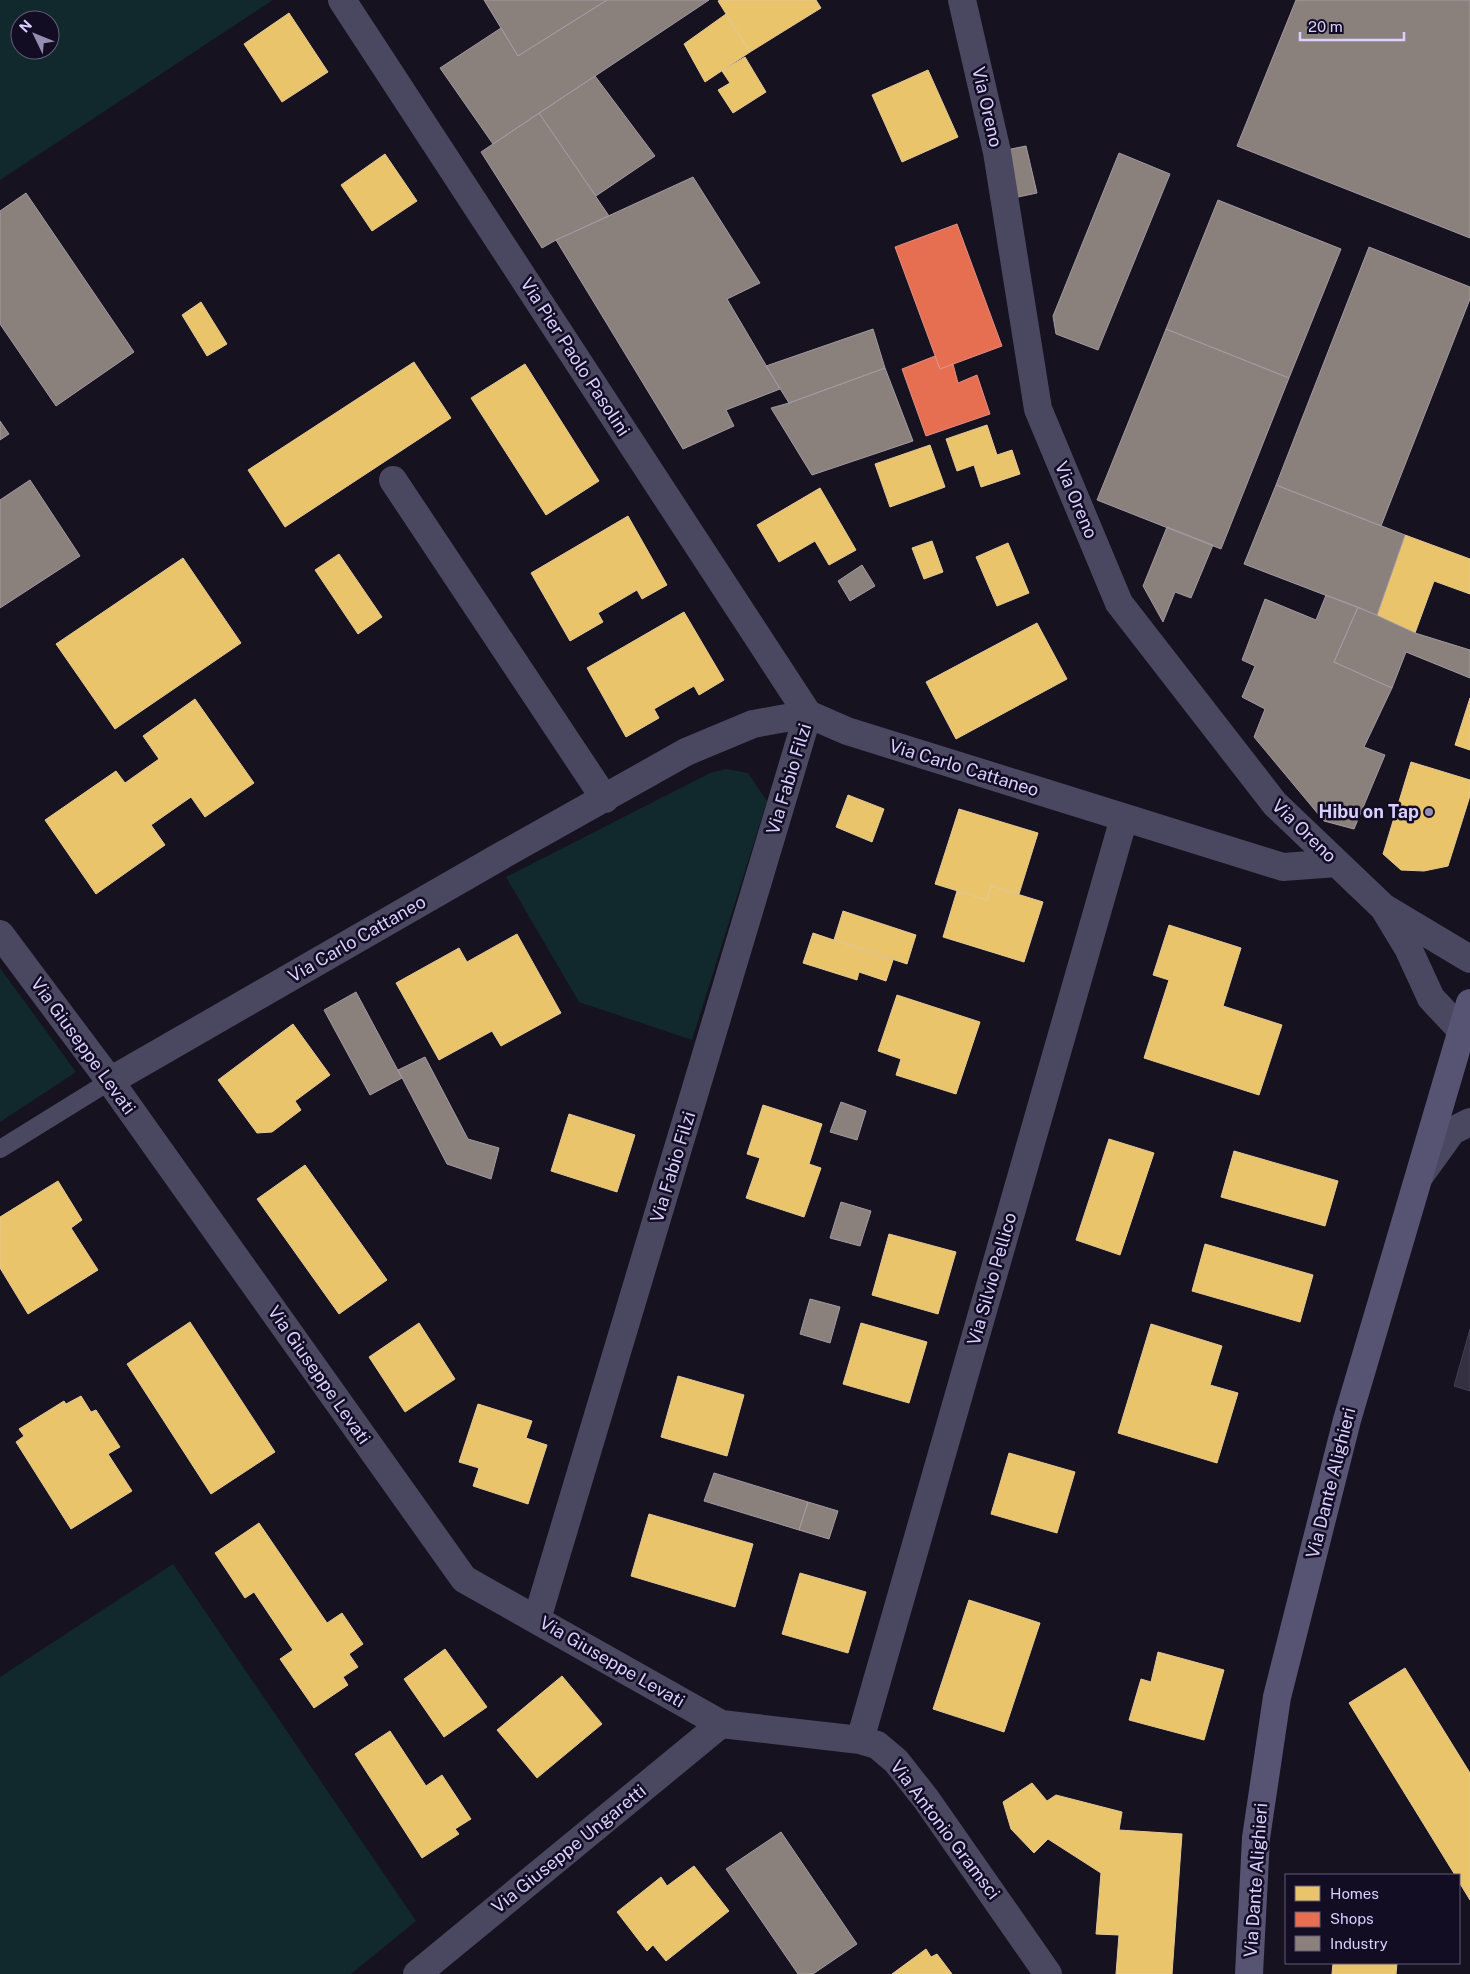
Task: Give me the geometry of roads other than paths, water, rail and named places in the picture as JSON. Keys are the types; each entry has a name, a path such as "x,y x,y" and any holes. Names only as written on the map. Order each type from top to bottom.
{"main road":[{"name":"Via Dante Alighieri","path":"1249,1974 1256,1838 1277,1697 1347,1420 1417,1180 1466,1033 1470,1003"}],"street":[{"name":"Via Pier Paolo Pasolini","path":"342,0 808,714"},
{"name":"Via Oreno","path":"962,0 997,152 1038,409 1120,603 1275,804 1383,907 1470,959"},
{"path":"393,480 605,799"},
{"name":"Via Carlo Cattaneo","path":"110,1081 686,752 753,724 808,714 847,731 1282,867 1337,863"},
{"name":"Via Fabio Filzi","path":"537,1619 808,714"},
{"name":"Via Silvio Pellico","path":"860,1740 1124,818"},
{"name":"Via Oreno","path":"1383,907 1408,948 1431,998 1466,1033"},
{"name":"Via Giuseppe Levati","path":"0,934 110,1081 464,1579 721,1724"},
{"path":"1417,1180 1452,1131 1470,1122"},
{"name":"Via Antonio Gramsci","path":"721,1724 860,1740 877,1746 896,1761 926,1799 1048,1974"},
{"name":"Via Giuseppe Ungaretti","path":"417,1974 721,1724"}],"lane":[{"path":"0,1149 110,1081"}],"place":[{"name":"Hibu on Tap","path":"1429,812"}]}
